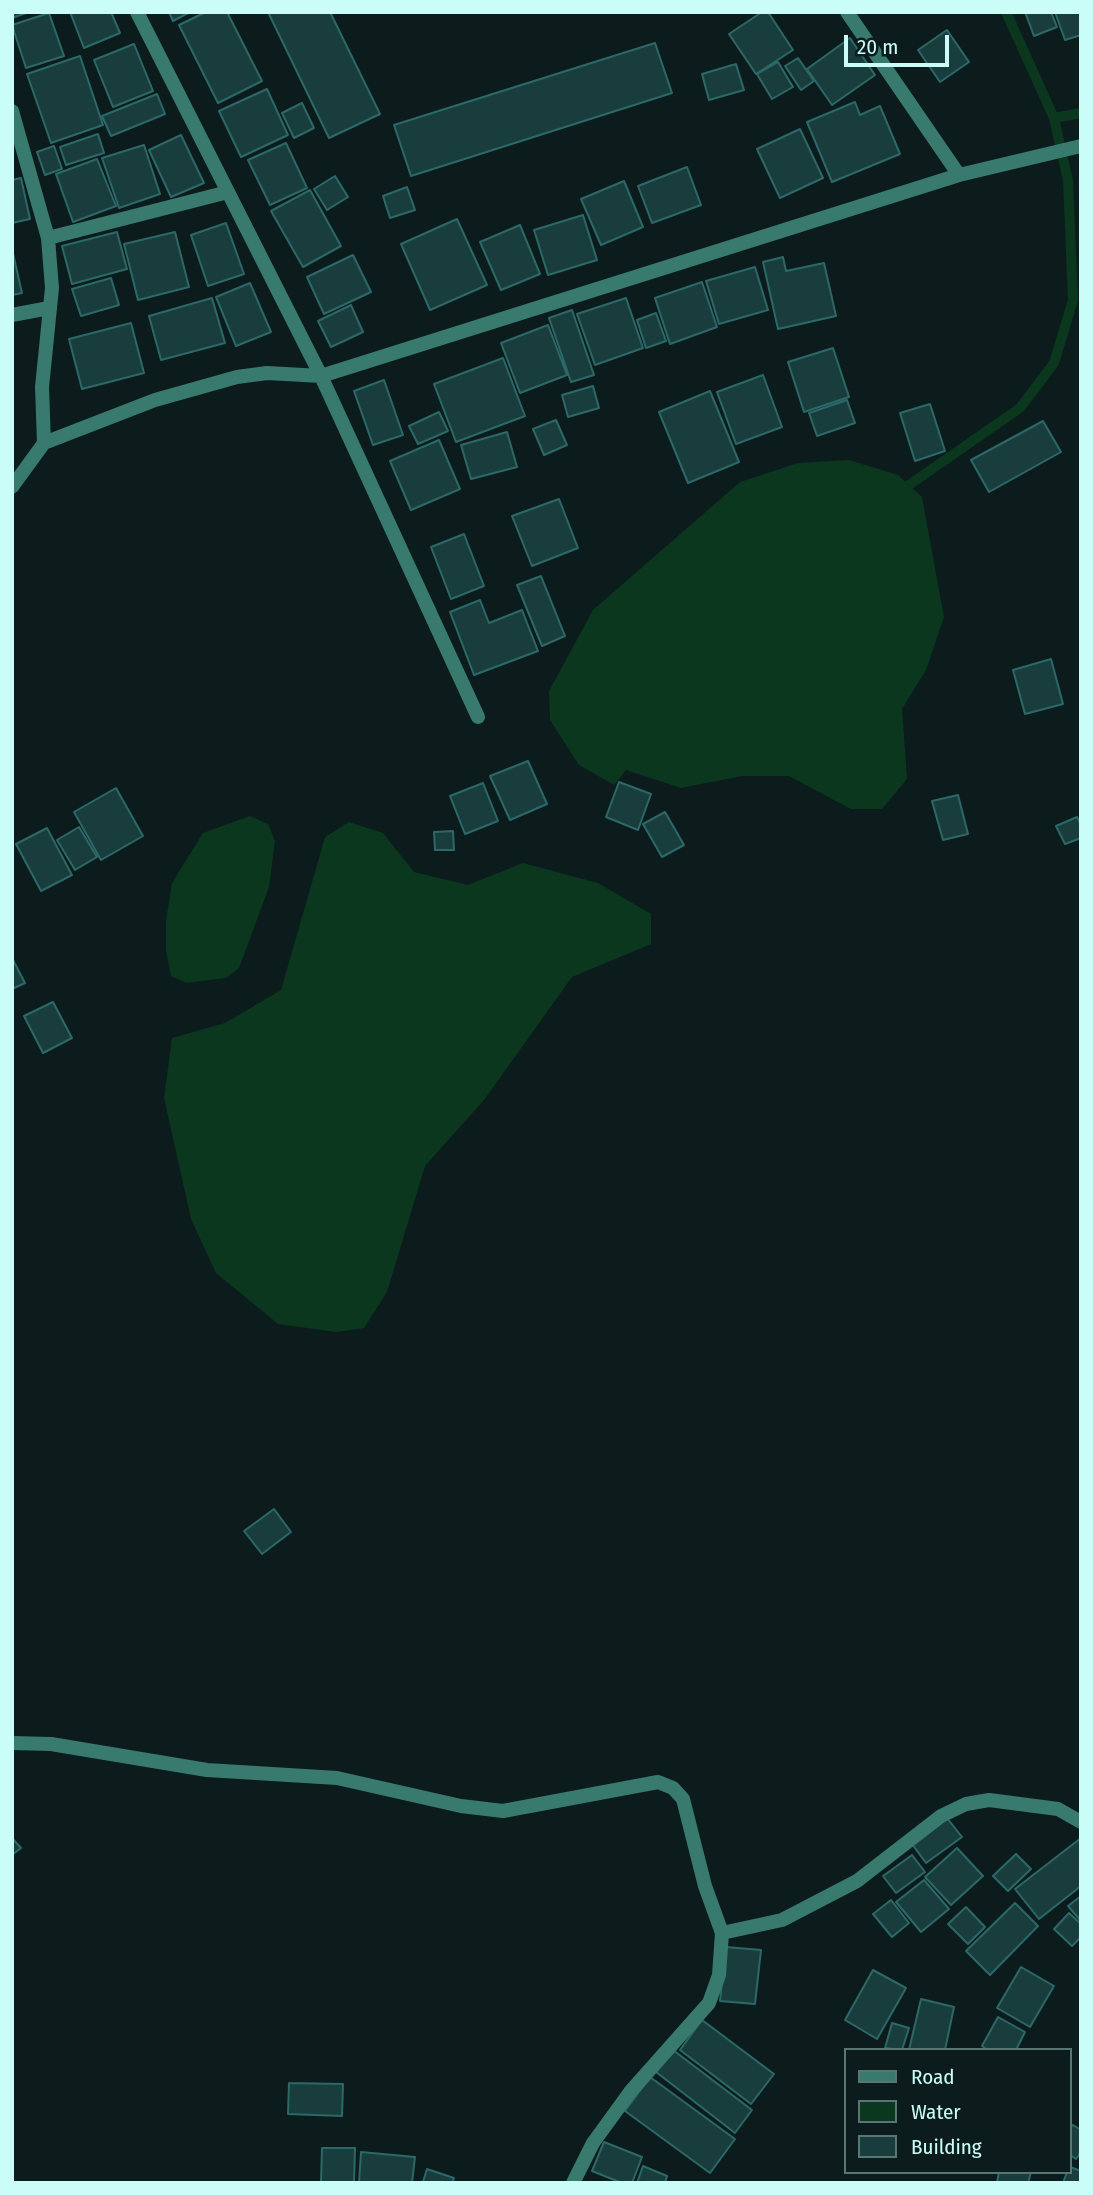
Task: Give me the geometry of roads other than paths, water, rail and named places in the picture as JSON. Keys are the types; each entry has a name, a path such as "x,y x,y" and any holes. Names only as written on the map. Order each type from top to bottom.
{"street":[{"path":"137,12 321,376 478,717"},
{"path":"847,12 959,175"},
{"path":"12,111 48,238 52,288 42,387 44,443"},
{"path":"12,487 44,443 155,400 237,377 267,373 321,376 959,175 1077,146"},
{"path":"48,238 228,192"},
{"path":"12,315 50,308"},
{"path":"12,1743 51,1744 207,1770 337,1778 461,1806 503,1811 659,1782 673,1787 683,1799 705,1886 722,1933 719,1975 709,2003 630,2092 593,2143 573,2183"},
{"path":"722,1933 782,1920 857,1881 941,1816 966,1804 989,1800 1058,1809 1081,1822"}],"water":[{"path":"849,460 898,475 922,497 944,617 926,670 902,709 907,779 882,809 851,809 789,776 742,776 681,788 626,770 614,785 579,765 550,720 549,691 593,610 740,482 798,463"},
{"path":"250,816 268,824 275,841 269,887 239,968 226,978 187,983 171,976 166,950 166,921 172,883 203,833"},
{"path":"349,822 383,833 414,872 468,885 523,863 598,883 651,914 651,944 572,977 484,1100 425,1166 387,1292 364,1328 336,1332 278,1324 216,1273 191,1219 164,1098 172,1038 225,1023 281,990 325,837"}],"waterway":[{"path":"909,485 1020,408 1054,363 1073,300 1068,180 1054,118 1006,12"},
{"path":"1054,118 1081,113"}]}
